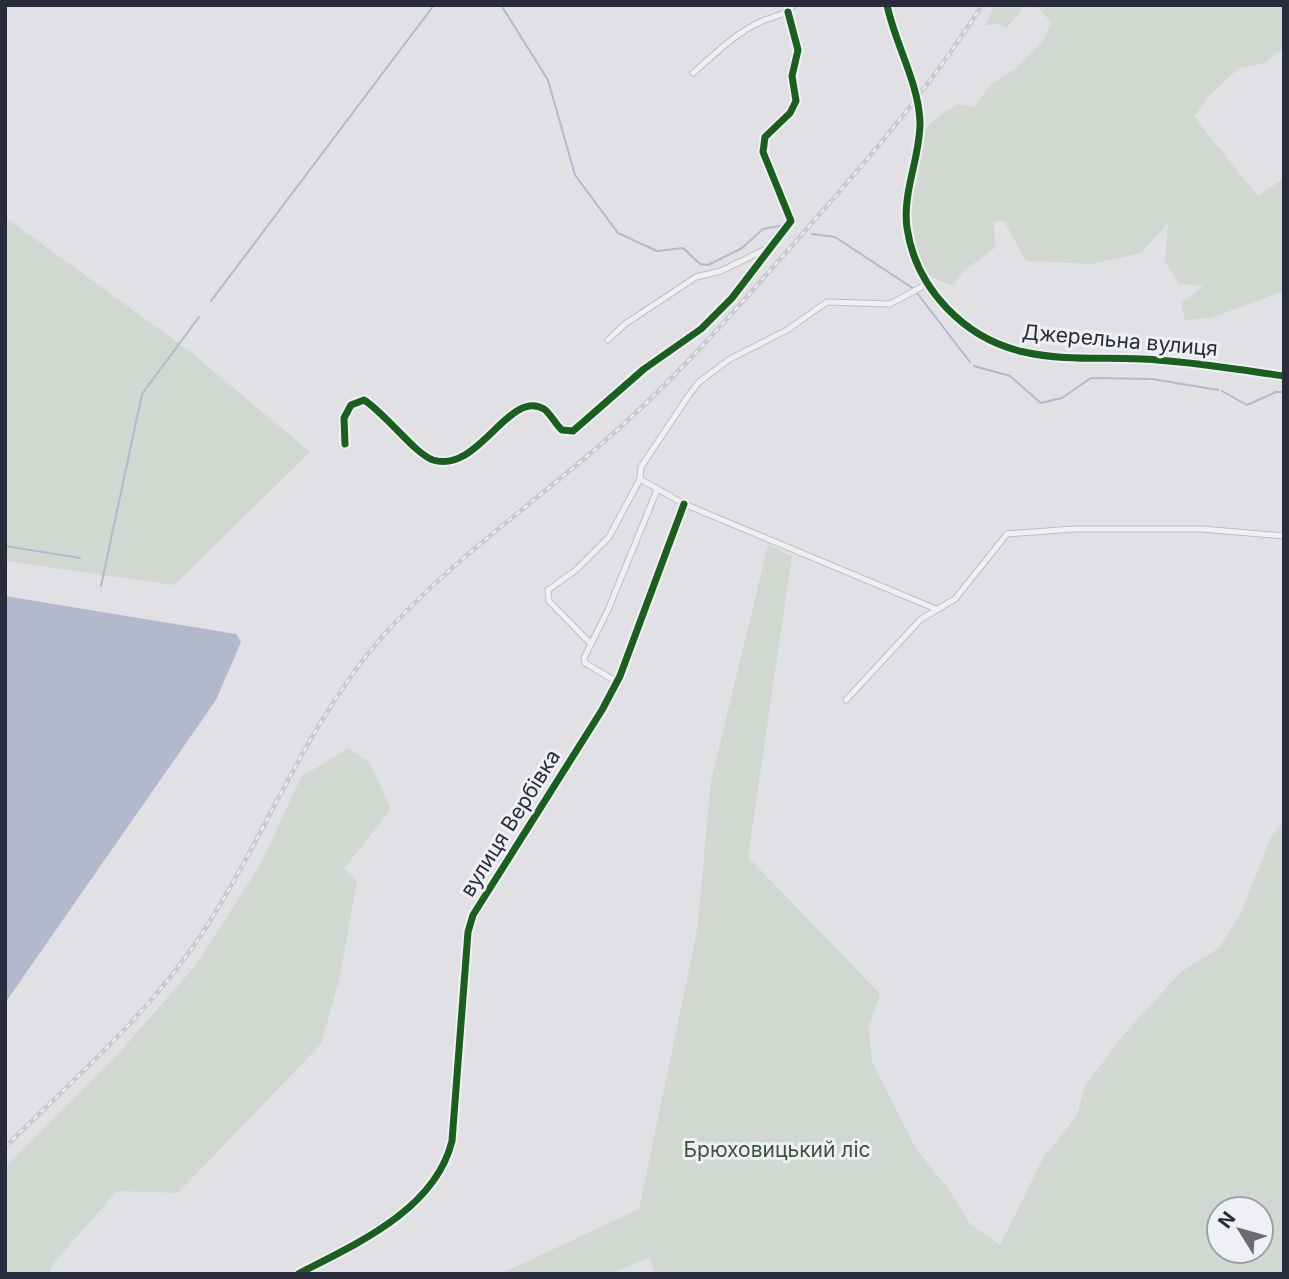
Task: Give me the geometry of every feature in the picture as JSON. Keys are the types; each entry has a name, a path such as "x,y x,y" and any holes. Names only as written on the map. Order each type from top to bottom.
{"street":[{"path":"693,73 728,42 760,22 788,12 794,5"},
{"name":"Джерельна вулиця","path":"887,5 913,87 920,123 908,196 907,226 923,284 942,305 989,338 1024,352 1205,364 1284,376"},
{"path":"345,444 344,418 351,405 364,400 375,407 430,460 447,463 472,453 521,408 538,407 547,411 562,430 573,431 644,369 701,329 732,298 767,248 786,230 791,221 763,145 765,137 790,113 796,101 792,76 798,50 788,12"},
{"path":"608,340 625,324 696,277 721,271 767,248"},
{"path":"591,644 547,595 601,547 640,479 641,467 689,395 712,371 787,330 827,302 890,304 923,284"},
{"path":"640,479 684,504 936,609"},
{"path":"617,682 585,663 584,658 624,573 657,490"},
{"name":"вулиця Вербівка","path":"298,1274 392,1220 433,1181 447,1159 452,1141 468,932 473,915 617,682 684,504"},
{"path":"846,700 908,632 936,609 955,599 1007,534 1062,530 1202,529 1284,536"}],"green space":[{"path":"994,5 1025,5 1007,28 998,24 985,26"},
{"path":"1035,5 1284,5 1284,48 1265,63 1239,68 1209,96 1194,117 1258,196 1284,178 1284,291 1211,318 1185,320 1181,303 1203,286 1180,284 1165,262 1168,223 1141,253 1092,264 1026,261 1004,221 994,222 995,248 963,271 954,285 936,279 923,268 910,236 909,217 910,197 922,134 935,119 958,104 974,107 991,84 1014,70 1045,38 1051,22"},
{"path":"5,217 192,353 310,452 174,585 5,561"},
{"name":"Брюховицький ліс","path":"768,545 792,556 748,857 880,994 869,1027 872,1062 915,1147 950,1191 970,1224 1000,1245 1043,1158 1077,1115 1085,1086 1125,1033 1181,972 1219,948 1240,915 1272,835 1284,822 1284,1274 655,1274 650,1257 610,1274 491,1274 509,1270 639,1209 697,931 711,781"},
{"path":"349,748 370,763 391,809 344,869 357,881 339,981 321,1044 178,1193 117,1191 52,1265 49,1274 5,1274 5,1166 118,1054 195,966 260,865 301,777"}],"water":[{"path":"5,596 236,634 241,642 216,700 5,1003"}],"waterway":[{"path":"211,301 434,5"},
{"path":"501,5 548,80 575,175 618,233 657,251 683,248 700,264 708,265 742,248 763,229 785,225"},
{"path":"812,234 835,237 914,289"},
{"path":"917,293 970,362"},
{"path":"101,586 142,394 199,317"},
{"path":"974,366 1010,376 1041,403 1062,398 1091,378 1150,379"},
{"path":"1152,379 1218,390"},
{"path":"1222,391 1247,405 1276,392 1284,392"},
{"path":"5,546 80,558"}],"railway":[{"path":"5,1147 134,1020 180,964 224,898 330,707 382,637 440,579 597,448 690,359 866,161 938,70 982,5"}],"cycle path":[{"path":"887,5 919,108 919,136 906,215 912,250 932,291 963,323 1002,345 1040,355 1173,361 1284,376"},
{"path":"345,444 344,418 351,405 364,400 418,450 433,460 450,461 465,455 518,410 531,406 544,409 562,430 573,431 644,369 701,329 732,298 791,221 763,152 765,137 790,113 796,101 792,76 798,50 788,12"},
{"path":"298,1274 368,1237 390,1222 429,1187 443,1165 452,1141 468,932 473,915 602,710 620,676 684,504"}]}
